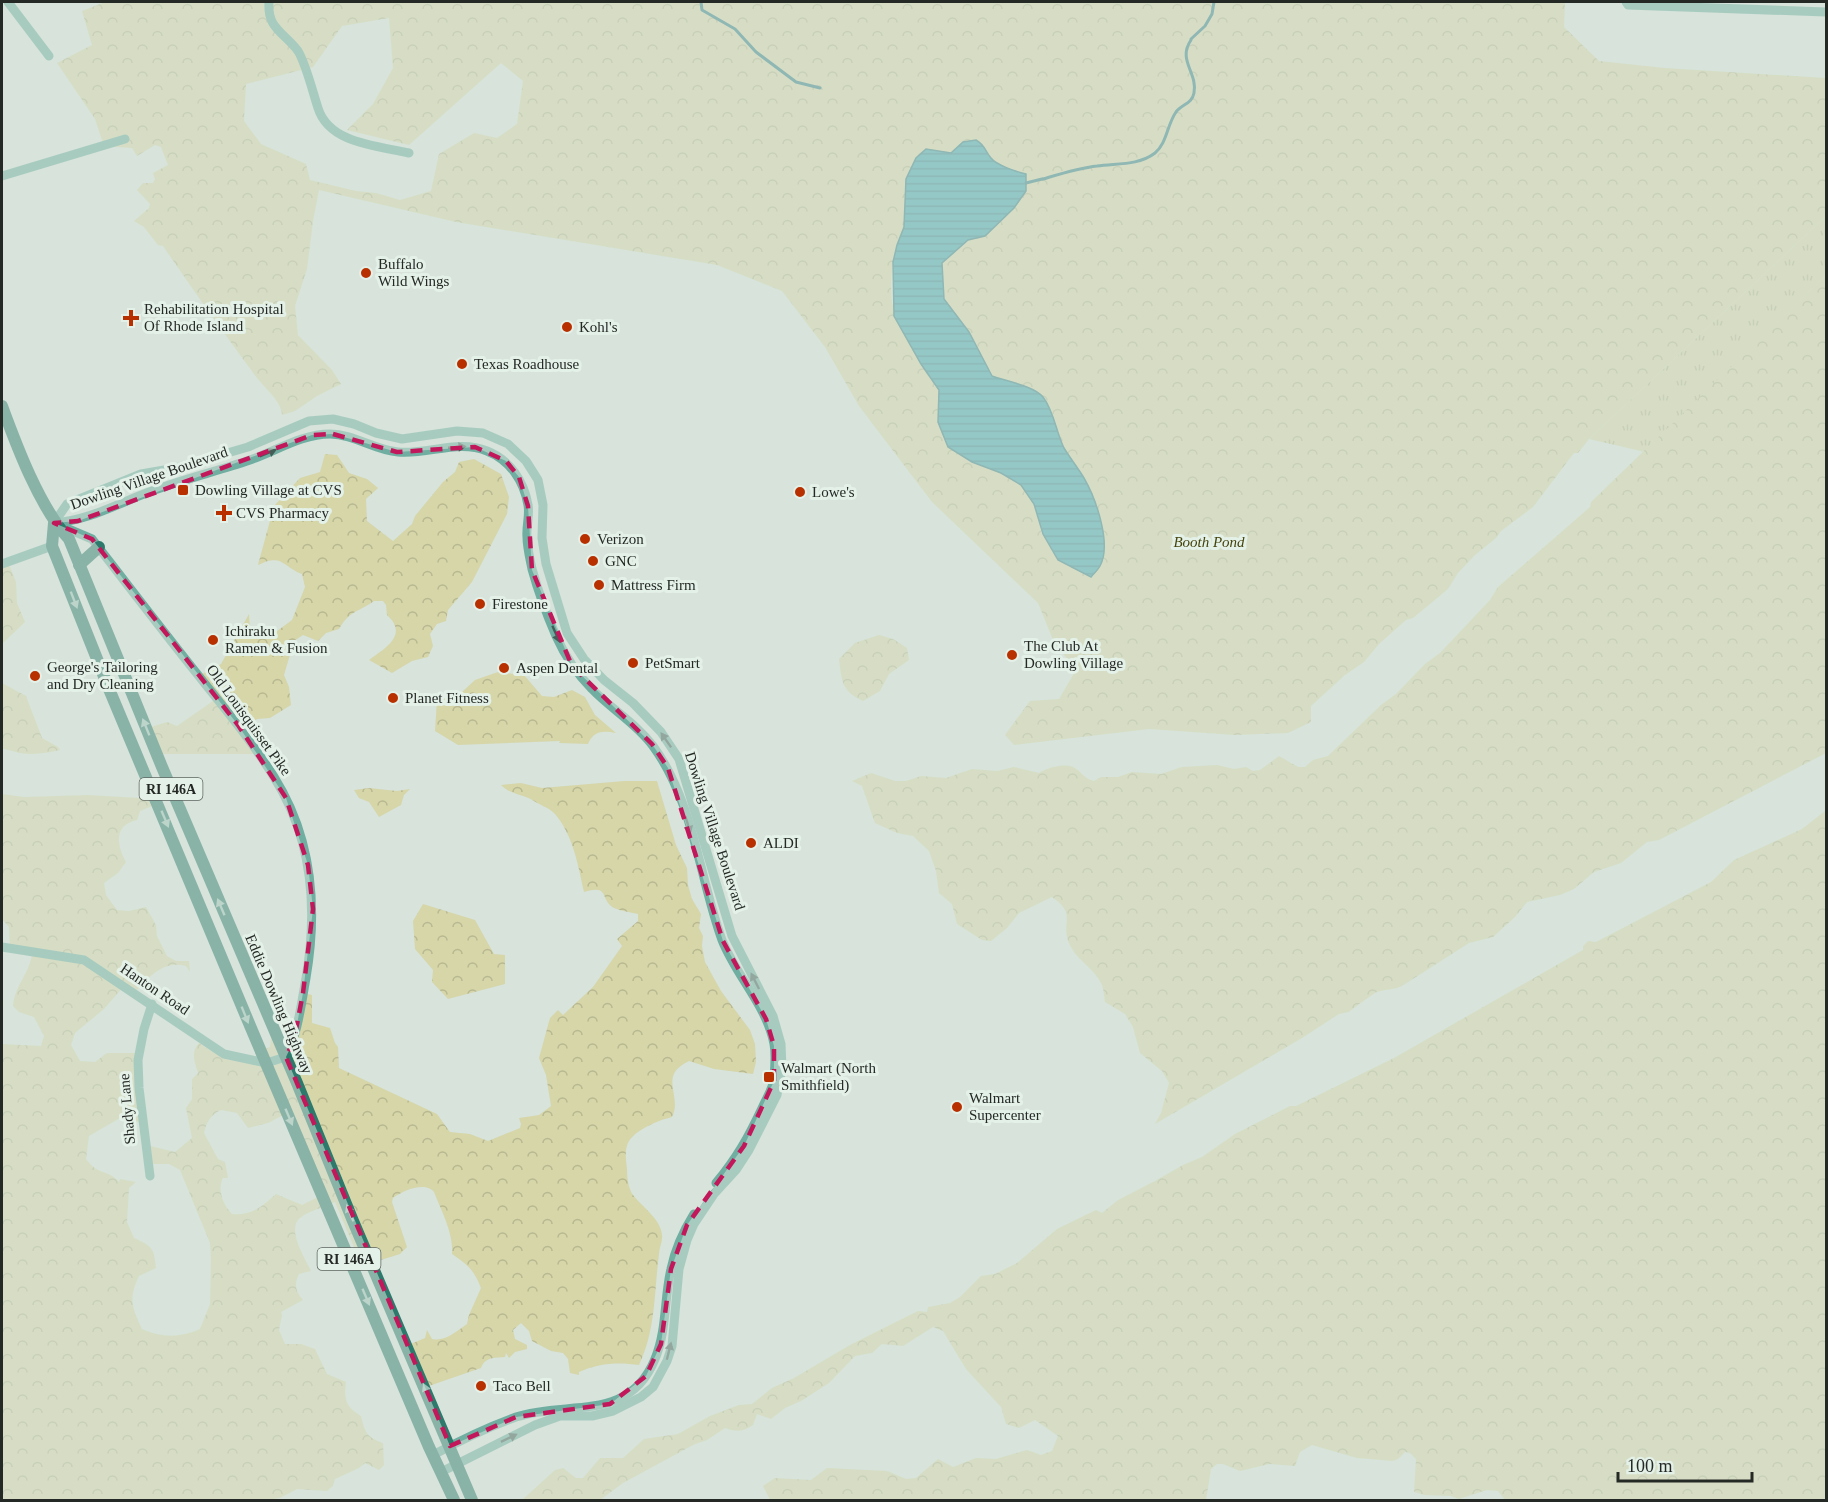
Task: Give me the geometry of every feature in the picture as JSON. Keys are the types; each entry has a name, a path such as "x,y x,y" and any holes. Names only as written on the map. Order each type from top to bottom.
{"main road":[{"name":"Eddie Dowling Highway","path":"2,406 14,438 54,523 69,539 162,767 286,1057 352,1221 472,1500"},
{"name":"RI 146A","path":"54,523 52,546 109,689 266,1064 454,1500"},
{"path":"79,565 99,548"}],"street":[{"path":"8,2 48,56"},
{"path":"269,2 273,26 298,52 319,111 331,128 346,138 409,153"},
{"path":"1626,2 1628,5 1763,6 1827,12"},
{"path":"2,176 125,139"},
{"name":"Dowling Village Boulevard","path":"54,523 67,504 88,495 141,474 176,468 248,447 309,421 333,419 402,439 457,431 483,433 508,444 526,461 538,480 543,505 542,538 546,564 567,633 584,659 661,732 679,759 732,936 773,1016 781,1044 782,1069 777,1095 749,1150 736,1170 714,1194 694,1224 687,1240 679,1269 672,1346 653,1387 641,1397 613,1411 592,1416 560,1416 535,1425 441,1472"},
{"name":"Dowling Village Boulevard","path":"54,523 78,521 153,490 252,459 312,435 333,434 353,438 372,447 397,452 424,452 456,446 475,447 490,452 506,461 519,477 528,506 527,538 532,570 556,636 572,666 593,691 625,716 652,744 668,768 688,823 723,941 741,978 766,1019 774,1046 774,1081 744,1146 731,1166 709,1191 687,1225 671,1269 661,1344 646,1376 633,1389 610,1404 590,1408 548,1410 516,1417 433,1455"},
{"name":"Old Louisquisset Pike","path":"54,523 92,539 259,754 286,798 298,828 308,865 313,909 309,958 303,993 294,1040 286,1057"},
{"path":"2,564 52,546"},
{"name":"Hanton Road","path":"2,947 84,960 224,1054 266,1064"},
{"name":"Shady Lane","path":"150,1176 139,1088 138,1060 152,1004"},
{"path":"266,1064 286,1057"},
{"path":"530,1414 535,1425"}],"highlighted area":[{"path":"333,434 397,452 475,447 506,461 519,477 528,506 532,570 572,666 652,744 668,768 723,941 766,1019 774,1046 774,1081 744,1146 687,1225 671,1269 661,1344 646,1376 610,1404 516,1417 450,1446 286,1057 294,1040 303,993 313,909 308,865 286,798 238,725 92,539 54,523 78,521 312,435"}],"green space":[{"name":"Booth Pond","path":"105,2 1565,2 1564,27 1599,61 1665,68 1826,78 1826,216 1589,439 1578,453 1574,453 1533,507 1501,531 1475,555 1458,573 1448,589 1413,618 1406,620 1379,644 1364,662 1345,675 1311,706 1311,722 1288,733 1235,735 1149,729 1014,745 1005,735 1030,701 1059,699 1076,670 1054,642 1038,603 932,502 859,406 825,347 782,291 717,265 456,222 319,190 307,269 295,306 298,335 332,370 341,384 295,411 282,415 276,400 245,362 163,246 158,245 144,227 134,221 149,208 150,204 137,190 143,183 153,183 155,179 153,173 168,165 161,147 155,145 137,156 132,148 104,146 95,119 57,63 92,45 82,11","holes":["389,18 393,68 373,104 347,130 409,145 501,63 523,81 517,124 497,138 474,133 439,154 431,191 400,200 310,180 306,164 261,144 244,121 246,84 313,67 342,26","976,140 997,163 1026,174 1026,191 1014,208 985,236 968,240 942,264 943,293 949,317 966,357 985,378 1003,382 1024,400 1045,410 1051,419 1076,481 1065,499 1068,514 1074,523 1075,534 1062,550 1051,547 1041,532 1039,499 1033,489 986,464 967,460 961,447 952,439 947,427 941,395 920,354 900,323 892,302 893,259 903,228 906,185 911,168 926,150 951,153 963,142"]},
{"path":"1826,216 1826,275 1645,452 1589,439"},
{"path":"1826,275 1826,753 1659,840 1647,842 1621,863 1594,872 1574,889 1560,895 1527,902 1515,917 1493,937 1469,943 1402,986 1375,993 1349,1012 1339,1014 1155,1124 1161,1113 1169,1083 1162,1071 1140,1053 1133,1027 1125,1014 1105,1002 1103,988 1098,977 1072,949 1067,935 1066,914 1060,903 1052,897 1019,913 1007,928 991,941 982,940 957,924 952,904 939,893 936,871 929,851 913,836 897,833 875,823 862,786 852,781 871,773 895,781 906,781 921,776 946,778 972,769 997,771 1014,767 1039,773 1065,766 1073,767 1094,781 1101,777 1118,777 1132,772 1161,774 1182,767 1217,765 1234,769 1246,767 1253,771 1260,770 1279,756 1298,767 1305,767 1313,760 1328,756 1381,705 1396,694 1425,664 1440,653 1490,600 1498,587 1590,507 1591,502"},
{"path":"325,454 337,455 349,473 367,479 378,488 366,499 367,521 393,541 412,524 415,516 443,482 455,472 459,462 474,459 501,474 509,497 507,514 472,582 448,610 446,621 437,624 430,634 433,646 428,657 412,661 392,673 369,660 388,646 396,629 387,615 383,601 374,601 351,615 339,629 326,633 318,641 303,635 294,641 284,675 289,687 291,705 270,718 257,719 241,733 254,754 158,754 148,728 167,722 177,726 213,701 198,676 221,664 249,614 250,632 257,636 269,637 292,620 305,587 302,574 277,560 258,565 274,506 300,478 320,472"},
{"path":"8,562 16,582 17,603 25,622 2,644 2,564"},
{"path":"879,635 893,639 907,648 909,660 889,674 880,691 863,701 850,693 844,684 839,659 855,643"},
{"path":"498,672 524,675 542,696 554,697 572,690 585,697 595,715 616,733 596,734 588,744 559,743 560,741 458,745 435,731 437,700 462,692 475,680"},
{"path":"2,683 26,696 42,738 60,750 32,754 2,749"},
{"path":"624,781 657,781 676,845 687,868 692,899 701,914 699,928 703,936 705,962 721,991 750,1030 755,1044 756,1062 753,1074 714,1069 689,1061 680,1067 674,1073 672,1080 675,1109 672,1117 643,1129 627,1144 626,1158 630,1189 658,1224 662,1237 654,1311 649,1338 639,1365 609,1364 586,1369 579,1372 579,1375 570,1373 568,1359 563,1353 551,1351 532,1341 529,1331 521,1323 513,1330 515,1339 527,1345 527,1349 515,1352 509,1358 506,1353 505,1357 490,1359 481,1368 423,1388 406,1346 425,1338 427,1330 432,1339 437,1340 451,1335 467,1324 481,1288 476,1277 470,1268 452,1254 451,1238 446,1222 434,1192 430,1189 414,1188 393,1198 392,1202 407,1247 400,1254 362,1266 335,1202 308,1213 296,1223 298,1244 311,1271 299,1274 296,1287 303,1300 281,1312 279,1330 285,1344 301,1344 315,1349 327,1374 346,1382 345,1393 349,1406 361,1416 365,1430 370,1436 383,1443 384,1465 379,1470 365,1463 335,1479 333,1486 327,1491 297,1489 280,1498 268,1500 2,1500 2,1044 41,1046 44,1036 34,1017 19,1012 13,1006 16,992 28,969 32,955 10,949 9,927 2,919 2,794 24,797 88,795 157,799 157,804 140,811 137,820 124,826 121,831 120,849 126,862 118,873 104,883 106,895 117,910 129,911 146,907 156,925 157,936 167,956 176,961 189,961 190,972 186,966 170,966 157,972 134,993 124,986 104,1009 75,1033 71,1045 80,1061 95,1062 107,1053 138,1053 143,1123 120,1118 89,1136 86,1159 95,1168 111,1175 119,1182 120,1179 136,1182 129,1188 127,1222 134,1238 151,1248 156,1268 139,1276 132,1297 134,1309 142,1329 171,1336 200,1329 210,1304 210,1243 180,1170 169,1164 148,1164 146,1145 175,1152 192,1138 186,1108 192,1099 192,1079 198,1073 194,1054 199,1043 222,1055 263,1065 262,1050 270,1047 272,1030 293,1062 295,1020 303,993 312,995 312,1023 330,1028 338,1047 339,1068 437,1114 450,1132 470,1134 488,1141 520,1128 519,1118 539,1115 551,1106 546,1075 539,1058 550,1018 558,1010 563,1015 593,987 622,946 617,939 638,921 638,914 614,908 601,891 584,892 574,850 566,830 554,813 501,785 521,783 542,788","holes":["221,1110 237,1113 248,1128 268,1123 287,1113 322,1195 302,1205 276,1194 251,1212 232,1214 221,1192 223,1178 228,1178 225,1162 218,1159 204,1133 210,1119 217,1112"]},
{"path":"369,788 397,791 410,789 404,795 401,805 379,817 369,802 359,798 354,790"},
{"path":"1825,811 1826,1500 1505,1500 1498,1491 1487,1490 1459,1499 1414,1492 1416,1459 1410,1453 1405,1452 1393,1461 1357,1458 1312,1445 1300,1452 1295,1466 1269,1464 1240,1471 1217,1464 1211,1469 1206,1500 770,1500 763,1486 775,1478 811,1480 827,1468 887,1471 906,1479 916,1478 938,1459 953,1467 976,1458 996,1459 1027,1450 1041,1455 1052,1451 1058,1436 1035,1420 1019,1428 1006,1424 1001,1407 966,1369 943,1331 933,1327 903,1346 882,1344 872,1353 855,1356 829,1383 801,1401 785,1408 771,1419 757,1414 753,1425 746,1429 736,1431 725,1428 707,1440 695,1444 623,1483 600,1500 522,1500 555,1470 563,1468 576,1478 583,1478 600,1458 623,1458 644,1439 678,1434 710,1416 739,1405 752,1404 772,1388 794,1378 850,1345 918,1311 927,1312 928,1307 950,1303 960,1297 981,1276 995,1274 1017,1263 1057,1229 1096,1210 1102,1213 1118,1200 1202,1157 1235,1134 1394,1058 1583,950 1583,946 1588,941 1596,942 1711,882 1734,860 1802,829"},
{"path":"423,904 475,920 494,954 505,955 505,984 448,999 432,982 433,970 415,949 413,921"}],"water":[{"path":"976,140 997,163 1026,174 1026,191 1014,208 985,236 968,240 942,263 944,299 969,332 992,376 1033,390 1039,393 1047,403 1064,448 1082,474 1098,509 1103,534 1103,557 1091,577 1058,560 1043,534 1034,504 1021,485 1001,473 972,462 948,447 938,422 939,390 921,364 894,316 893,262 904,227 906,179 916,158 926,149 951,153 963,142"}],"waterway":[{"path":"701,2 702,10 735,29 756,52 796,82 820,88"},
{"path":"1191,39 1205,26 1212,14 1214,2"},
{"path":"1043,179 1083,168 1134,162 1155,153 1162,144 1176,112 1193,97 1193,79 1186,54 1191,40"},
{"path":"1026,183 1042,179"}],"place":[{"name":"Buffalo Wild Wings","path":"366,273"},
{"name":"Rehabilitation Hospital Of Rhode Island","path":"131,318"},
{"name":"Kohl's","path":"567,327"},
{"name":"Texas Roadhouse","path":"462,364"},
{"name":"Dowling Village at CVS","path":"183,490"},
{"name":"Lowe's","path":"800,492"},
{"name":"CVS Pharmacy","path":"224,513"},
{"name":"Verizon","path":"585,539"},
{"name":"GNC","path":"593,561"},
{"name":"Mattress Firm","path":"599,585"},
{"name":"Firestone","path":"480,604"},
{"name":"Ichiraku Ramen & Fusion","path":"213,640"},
{"name":"The Club At Dowling Village","path":"1012,655"},
{"name":"PetSmart","path":"633,663"},
{"name":"Aspen Dental","path":"504,668"},
{"name":"George's Tailoring and Dry Cleaning","path":"35,676"},
{"name":"Planet Fitness","path":"393,698"},
{"name":"ALDI","path":"751,843"},
{"name":"Walmart (North Smithfield)","path":"769,1077"},
{"name":"Walmart Supercenter","path":"957,1107"},
{"name":"Taco Bell","path":"481,1386"}]}
